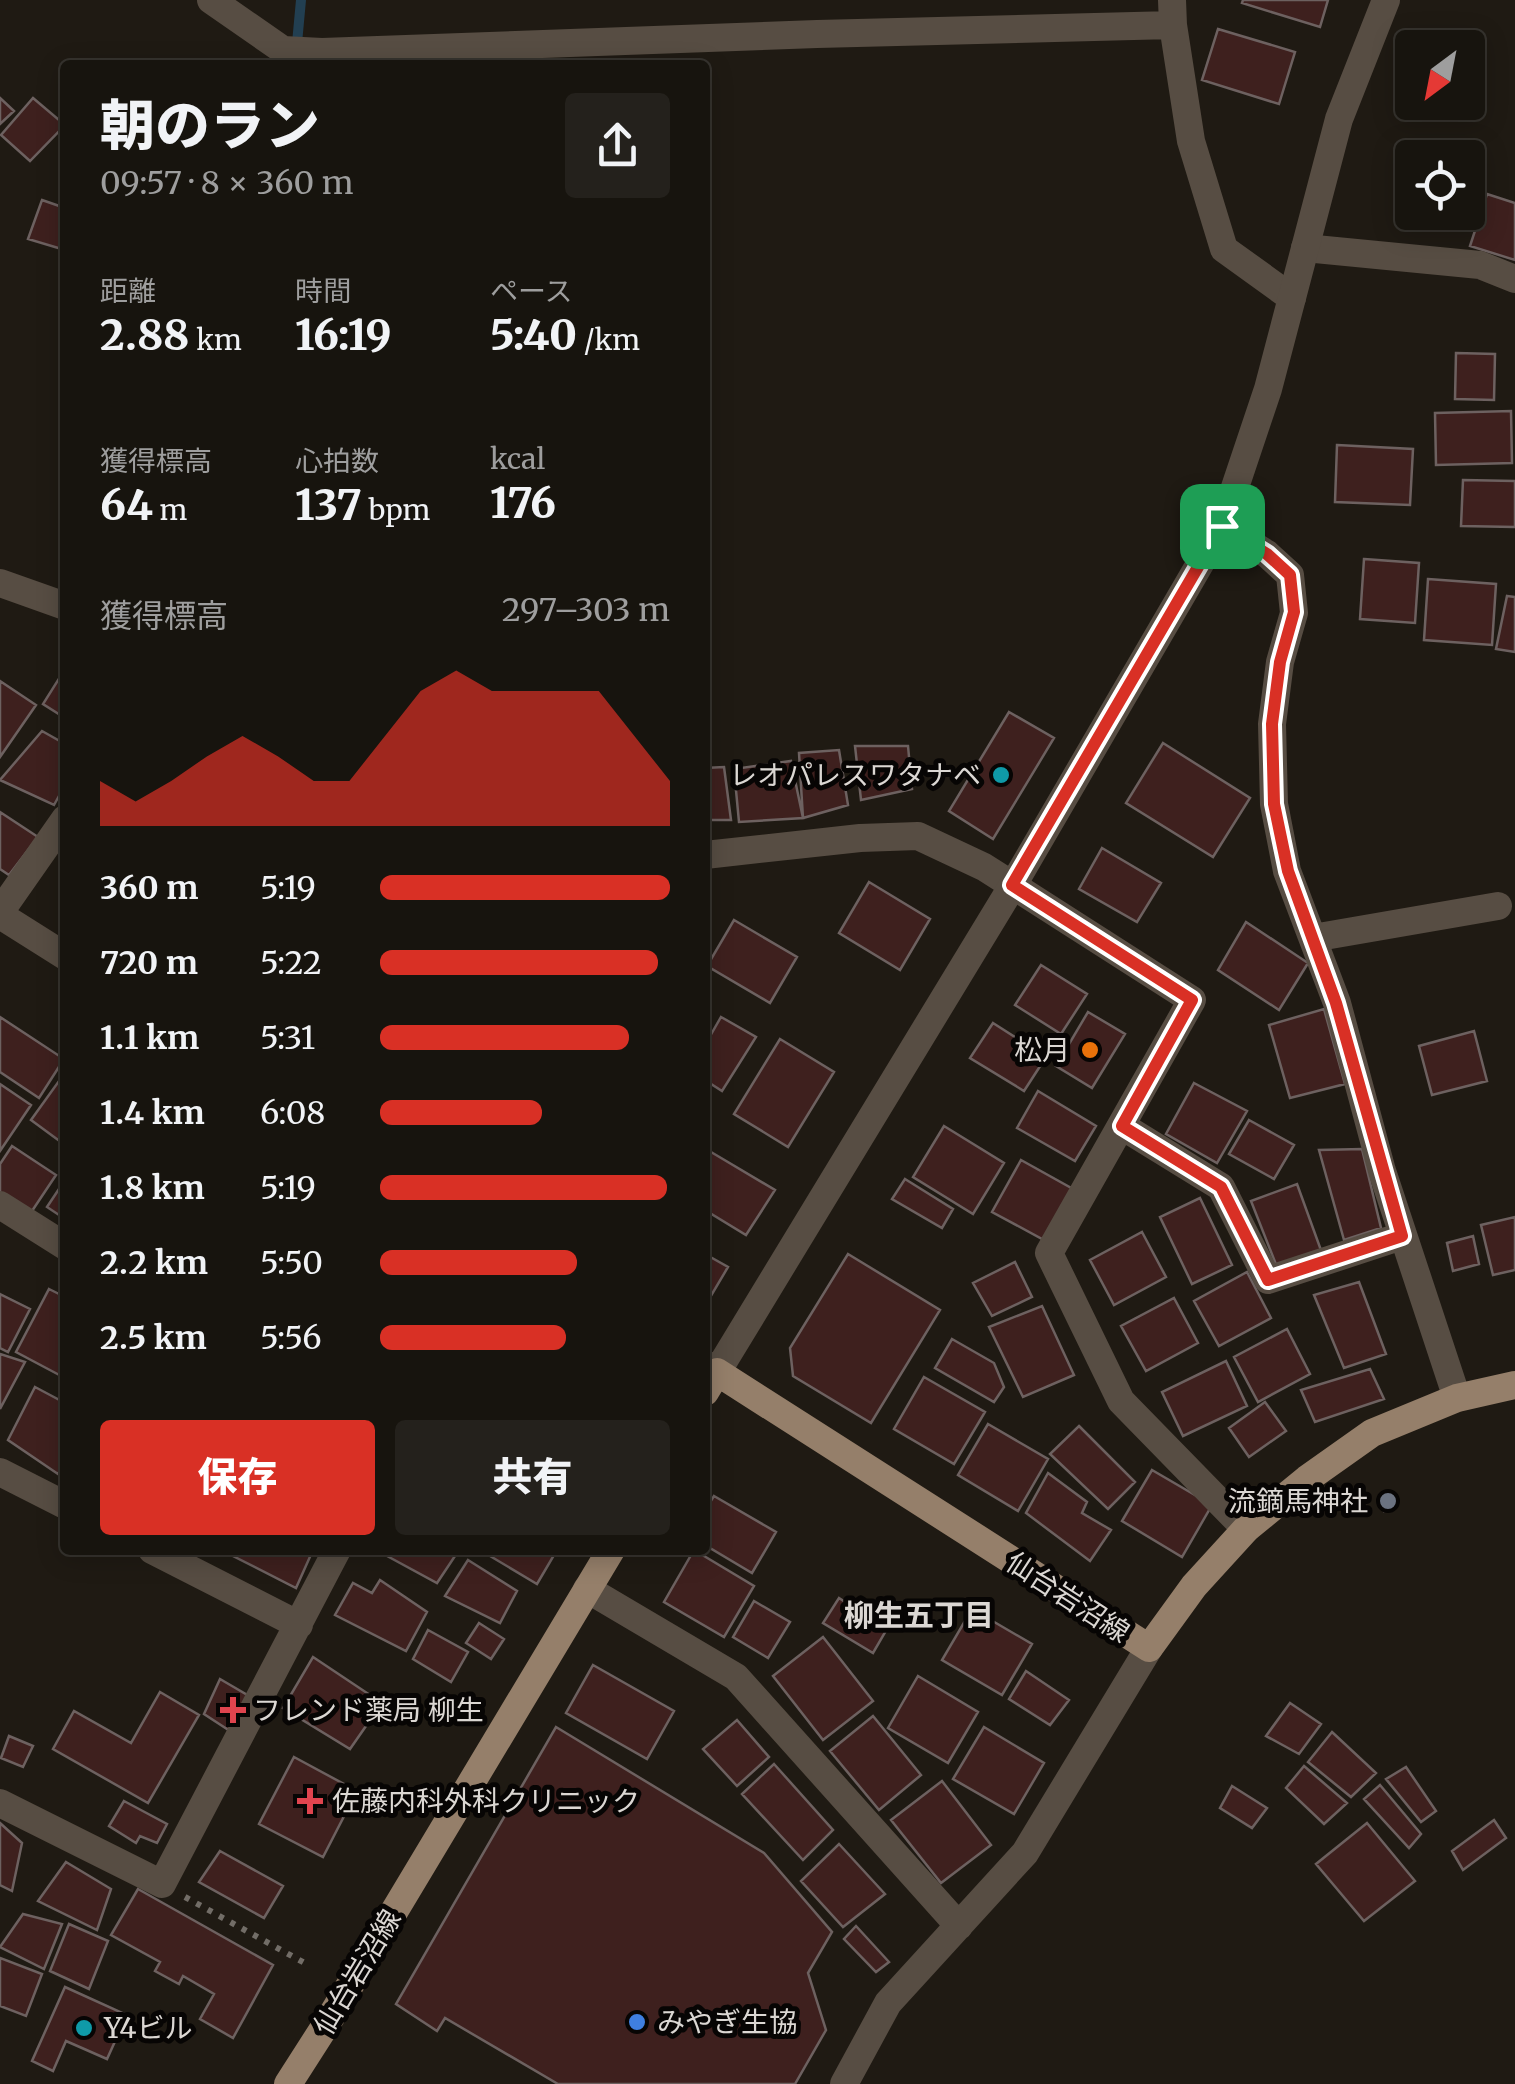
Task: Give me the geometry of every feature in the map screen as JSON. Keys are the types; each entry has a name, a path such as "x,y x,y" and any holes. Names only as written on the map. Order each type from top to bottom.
{"main road":[{"name":"仙台岩沼線","path":"710,1377 1149,1648 1194,1586 1246,1529 1307,1479 1372,1434 1458,1398 1515,1385"},
{"name":"仙台岩沼線","path":"288,2084 608,1555"}],"street":[{"path":"210,0 308,55 817,34 1173,13 1191,141 1224,249 1292,298"},
{"path":"710,1374 1012,885 1222,526 1268,389 1339,120 1386,0"},
{"path":"1306,248 1480,265 1515,279"},
{"path":"1222,526 1267,554 1290,575 1294,612 1280,662 1272,724 1274,804 1288,871 1336,1003 1402,1236 1458,1398"},
{"path":"0,583 60,604"},
{"path":"60,827 0,913 60,953"},
{"path":"710,854 860,838 918,836 984,867 1192,1000 1048,1252 1121,1401 1246,1529"},
{"path":"1313,938 1498,906"},
{"path":"1122,1126 1221,1187 1268,1280 1402,1236"},
{"path":"0,1206 60,1243"},
{"path":"0,1472 60,1502"},
{"path":"162,1555 299,1625"},
{"path":"0,1803 162,1884 335,1555"},
{"path":"587,1589 736,1677 959,1926"},
{"path":"844,2084 888,2004 1024,1854 1149,1648"}],"path":[{"path":"162,1884 310,1966"}],"building":[{"path":"1328,0 1320,27 1242,3"},
{"path":"1218,29 1295,52 1279,104 1202,80"},
{"path":"0,98 14,111 0,124"},
{"path":"33,98 60,121 60,130 30,161 1,135"},
{"path":"1487,194 1515,203 1515,260 1470,246 1475,230 1485,230"},
{"path":"42,200 60,206 60,249 28,239"},
{"path":"1456,353 1495,354 1494,400 1455,399"},
{"path":"1511,411 1512,463 1436,465 1435,413"},
{"path":"1337,445 1413,449 1410,505 1335,502"},
{"path":"1463,480 1515,481 1515,527 1461,526"},
{"path":"1364,559 1419,563 1415,623 1360,619"},
{"path":"1428,579 1496,584 1492,645 1424,640"},
{"path":"1507,596 1515,597 1515,652 1496,649"},
{"path":"60,677 60,715 43,704"},
{"path":"0,681 36,705 0,757"},
{"name":"レオパレスワタナベ","path":"1009,712 1054,738 993,839 949,811"},
{"path":"42,731 60,741 60,794 54,805 0,780"},
{"path":"1163,743 1250,798 1213,857 1126,803"},
{"path":"855,746 908,746 912,789 861,800"},
{"path":"839,750 848,805 803,818 799,753"},
{"path":"791,761 803,818 739,822 734,769"},
{"path":"724,767 731,820 710,820 710,768"},
{"path":"0,812 38,837 9,875 0,869"},
{"path":"1102,848 1161,883 1137,922 1079,889"},
{"path":"869,882 930,919 900,970 839,933"},
{"path":"734,920 797,957 770,1003 710,968 710,961"},
{"path":"1246,922 1308,963 1279,1010 1218,970"},
{"path":"1041,965 1087,994 1061,1034 1015,1005"},
{"path":"1324,1009 1345,1084 1290,1098 1269,1025"},
{"path":"1088,1012 1125,1034 1092,1088 1056,1066"},
{"path":"0,1017 60,1056 60,1065 39,1098 0,1072"},
{"path":"721,1017 756,1037 722,1091 710,1083 710,1036"},
{"path":"993,1023 1046,1057 1024,1091 970,1058"},
{"path":"1474,1031 1487,1081 1432,1095 1419,1046"},
{"path":"780,1039 834,1072 788,1147 734,1114"},
{"path":"59,1081 60,1141 31,1120"},
{"path":"1194,1083 1247,1111 1217,1163 1166,1134"},
{"path":"0,1084 31,1105 0,1151"},
{"path":"1038,1091 1096,1126 1075,1161 1017,1128"},
{"path":"1249,1120 1294,1145 1274,1179 1229,1154"},
{"path":"944,1126 1004,1163 973,1214 913,1177"},
{"path":"12,1146 56,1175 30,1214 0,1194 0,1164"},
{"path":"1362,1149 1381,1228 1344,1240 1319,1150"},
{"path":"710,1154 775,1190 746,1235 710,1213"},
{"path":"1021,1160 1073,1189 1044,1240 992,1212"},
{"path":"905,1179 953,1209 942,1228 892,1199"},
{"path":"1297,1184 1322,1253 1277,1267 1251,1201"},
{"path":"60,1188 60,1216 47,1207"},
{"path":"1200,1198 1232,1265 1192,1284 1160,1217"},
{"path":"1515,1217 1515,1270 1493,1275 1481,1225"},
{"path":"1142,1232 1166,1277 1114,1305 1090,1260"},
{"path":"1473,1236 1479,1264 1453,1271 1447,1243"},
{"path":"848,1254 940,1310 871,1423 793,1376 790,1348"},
{"path":"710,1257 728,1267 710,1298"},
{"path":"1015,1262 1032,1297 992,1316 973,1283"},
{"path":"1247,1272 1271,1318 1219,1346 1194,1301"},
{"path":"1359,1282 1386,1354 1344,1368 1314,1295"},
{"path":"49,1289 60,1294 60,1375 16,1352"},
{"path":"0,1294 30,1309 8,1352 0,1348"},
{"path":"1174,1298 1198,1343 1146,1371 1121,1326"},
{"path":"1042,1306 1074,1375 1023,1397 989,1327"},
{"path":"1287,1329 1310,1374 1258,1402 1234,1357"},
{"path":"952,1339 994,1363 1004,1387 994,1402 935,1368"},
{"path":"0,1354 25,1362 0,1409"},
{"path":"1226,1361 1247,1406 1183,1436 1162,1392"},
{"path":"1370,1369 1384,1399 1315,1422 1301,1390"},
{"path":"924,1377 985,1412 954,1464 894,1429"},
{"path":"35,1387 60,1400 58,1474 8,1440"},
{"path":"1265,1402 1286,1431 1249,1457 1229,1428"},
{"path":"988,1424 1048,1459 1018,1511 958,1475"},
{"path":"1079,1426 1135,1482 1108,1509 1050,1454"},
{"path":"1152,1470 1212,1505 1182,1557 1122,1521"},
{"path":"1048,1473 1087,1502 1082,1513 1111,1530 1090,1561 1026,1513"},
{"path":"1392,1495 1397,1505 1384,1511 1380,1500"},
{"path":"714,1496 776,1532 752,1573 710,1548 710,1502"},
{"path":"231,1555 311,1555 296,1588"},
{"path":"385,1555 456,1555 437,1583"},
{"path":"488,1555 554,1555 537,1584"},
{"path":"691,1555 702,1555 754,1586 724,1637 664,1602"},
{"path":"468,1560 517,1591 500,1623 445,1596"},
{"path":"380,1580 427,1612 406,1651 335,1615 353,1583 372,1593"},
{"path":"839,1598 887,1629 873,1653 823,1623"},
{"path":"754,1601 790,1622 768,1658 733,1637"},
{"path":"972,1609 1032,1644 1002,1695 942,1660"},
{"path":"479,1623 504,1639 491,1659 466,1643"},
{"path":"428,1630 468,1652 451,1682 413,1659"},
{"path":"823,1637 873,1701 823,1740 773,1676"},
{"path":"313,1657 382,1703 350,1749 283,1708"},
{"path":"593,1665 674,1711 647,1759 566,1713"},
{"path":"1026,1671 1069,1700 1050,1725 1009,1699"},
{"path":"918,1676 978,1712 948,1763 888,1728"},
{"path":"220,1679 249,1696 230,1731 204,1714"},
{"path":"160,1692 199,1715 148,1803 53,1749 74,1711 131,1743"},
{"path":"1290,1703 1321,1724 1299,1754 1266,1736"},
{"path":"873,1716 921,1775 879,1810 830,1751"},
{"path":"737,1720 769,1757 737,1786 703,1749"},
{"path":"556,1727 764,1853 832,1932 808,1973 826,2030 795,2084 558,2084 445,2018 437,2031 396,2004"},
{"path":"984,1727 1044,1763 1014,1814 953,1779"},
{"path":"1332,1732 1376,1773 1351,1797 1308,1762"},
{"path":"9,1736 33,1746 23,1767 1,1758"},
{"path":"294,1757 357,1791 323,1857 259,1824"},
{"path":"774,1764 833,1830 803,1860 742,1794"},
{"path":"1304,1766 1347,1803 1324,1824 1286,1788"},
{"path":"1406,1767 1436,1811 1421,1822 1386,1779"},
{"path":"942,1781 991,1845 941,1883 891,1820"},
{"path":"1380,1785 1421,1834 1409,1848 1364,1799"},
{"path":"1232,1786 1267,1808 1252,1828 1220,1808"},
{"path":"124,1801 167,1824 157,1843 140,1836 136,1843 109,1826"},
{"path":"1494,1820 1506,1838 1463,1870 1452,1851"},
{"path":"0,1823 22,1843 12,1891 0,1885"},
{"path":"1367,1823 1415,1881 1364,1921 1316,1864"},
{"path":"839,1844 885,1894 843,1927 801,1881"},
{"path":"220,1851 283,1886 264,1918 199,1882"},
{"path":"66,1862 111,1889 97,1930 38,1901"},
{"path":"138,1889 273,1965 233,2038 200,2019 214,1994 183,1976 179,1984 155,1971 160,1962 111,1935"},
{"path":"23,1914 62,1924 44,1969 0,1947"},
{"path":"69,1924 108,1941 89,1989 50,1971"},
{"path":"856,1926 889,1962 876,1972 844,1939"},
{"path":"0,1958 42,1974 26,2016 0,2006"},
{"name":"Y4ビル","path":"65,1987 127,2015 107,2059 66,2041 53,2071 32,2061"}],"waterway":[{"path":"295,60 301,0"}],"place":[{"name":"レオパレスワタナベ","path":"1001,775"},
{"name":"松月","path":"1090,1050"},
{"name":"流鏑馬神社","path":"1388,1501"},
{"name":"フレンド薬局 柳生","path":"233,1710"},
{"name":"佐藤内科外科クリニック","path":"310,1801"},
{"name":"みやぎ生協","path":"637,2022"},
{"name":"Y4ビル","path":"84,2028"}],"district":[{"name":"柳生五丁目","path":"919,1615"}],"route":[{"path":"1222,526 1267,554 1290,575 1294,612 1280,662 1272,724 1274,804 1288,871 1336,1003 1402,1236 1268,1280 1221,1187 1122,1126 1192,1000 1012,885 1222,526"}]}
